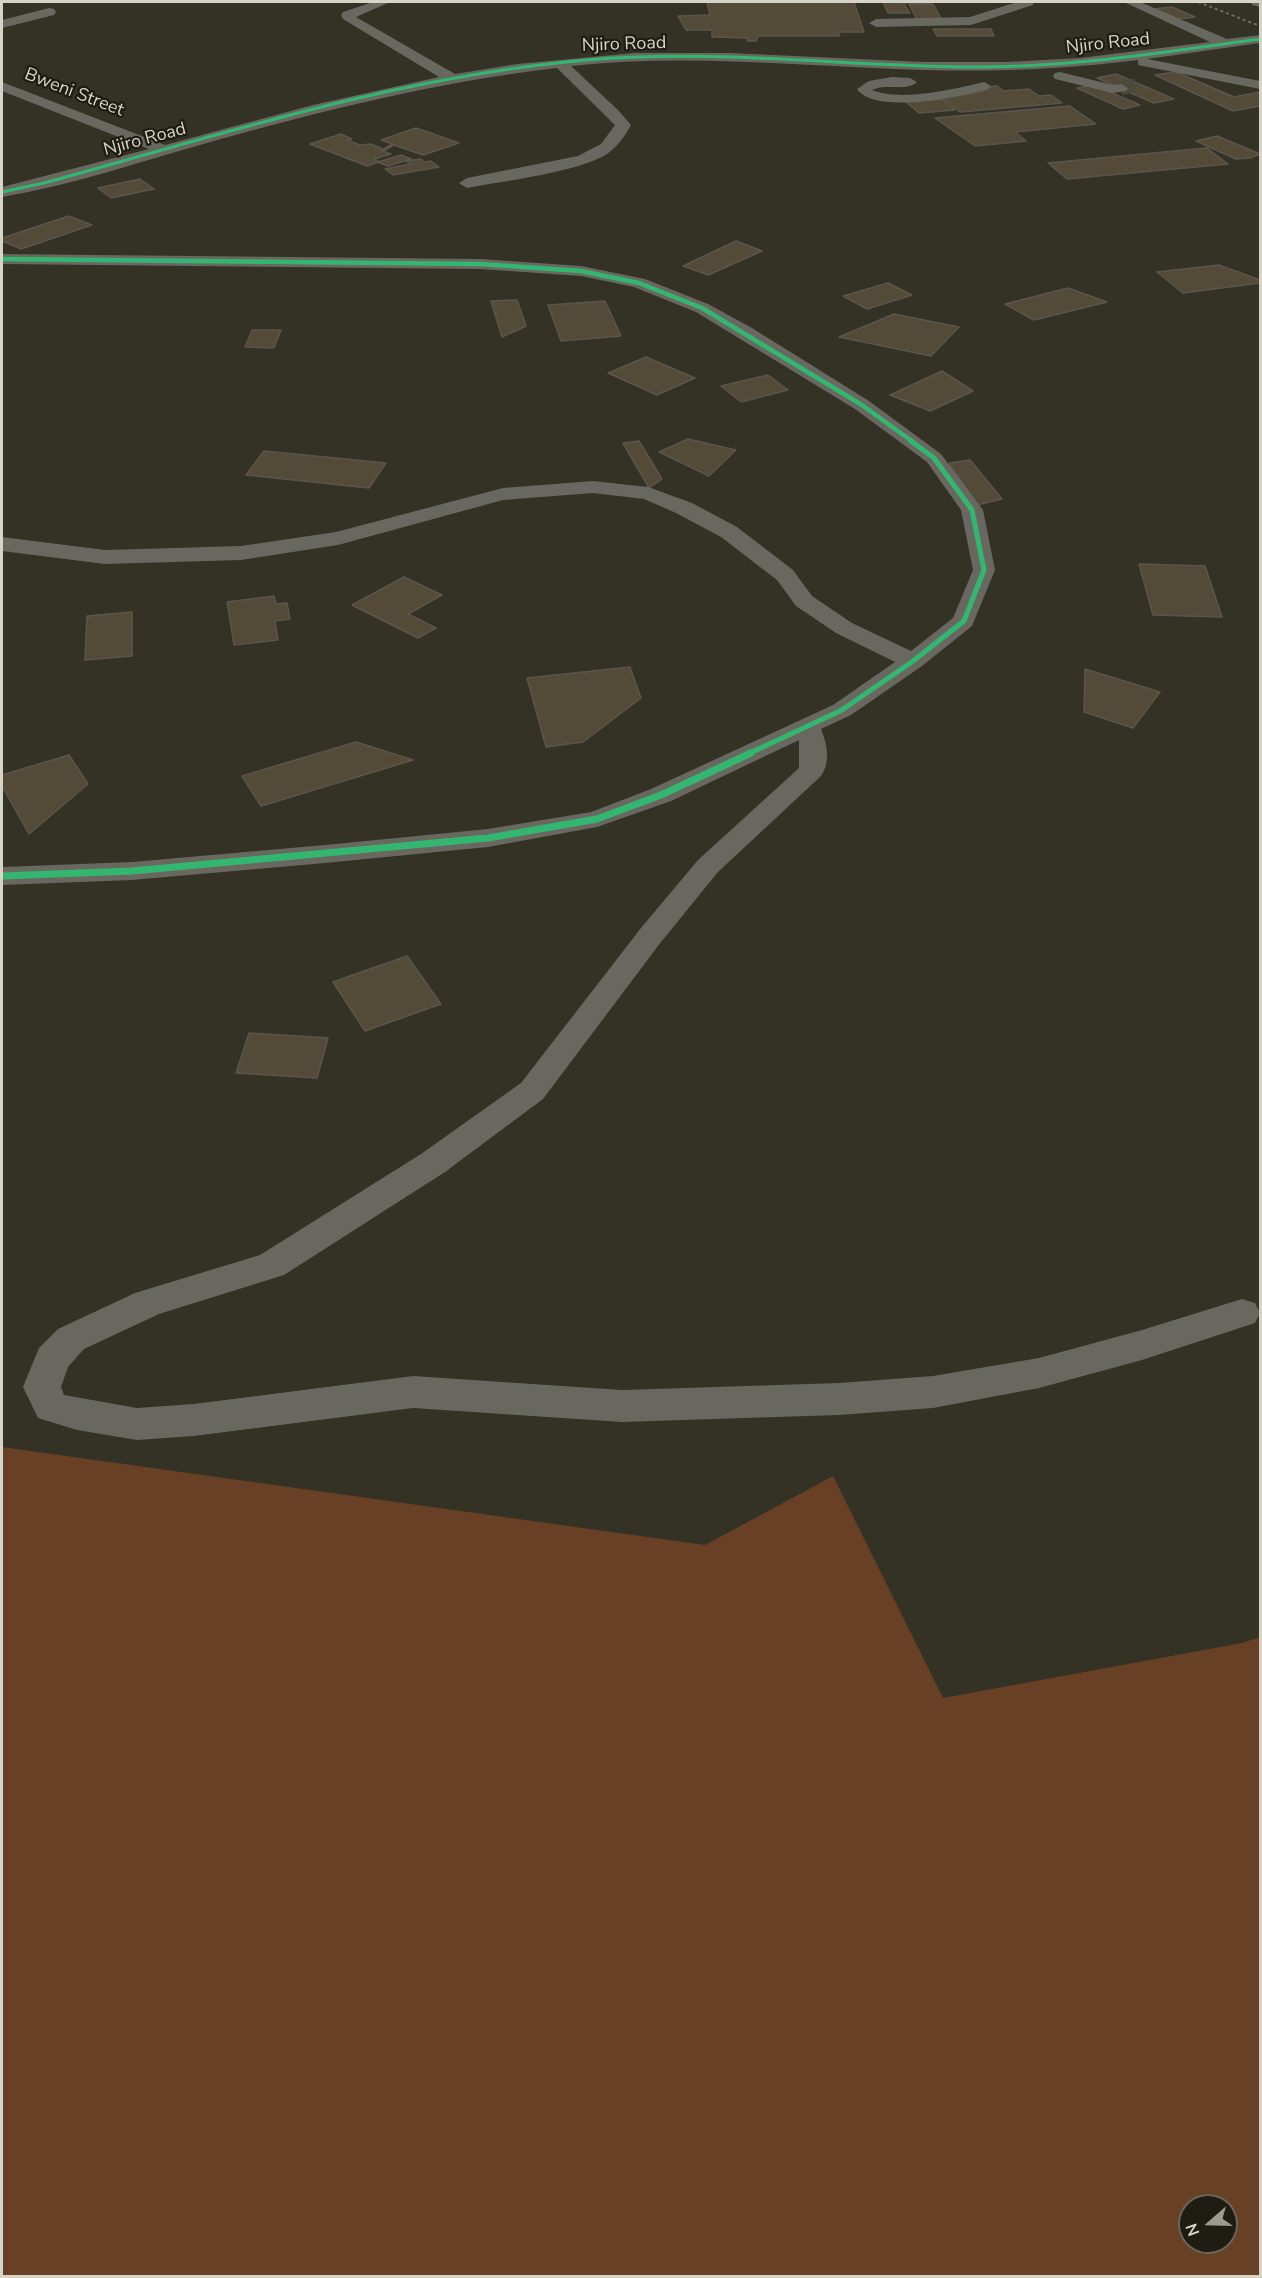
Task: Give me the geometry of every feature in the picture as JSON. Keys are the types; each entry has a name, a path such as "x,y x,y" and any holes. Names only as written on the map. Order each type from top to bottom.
{"street":[{"path":"384,2 348,15 350,19 397,48 450,77"},
{"path":"876,22 971,21 1028,2"},
{"path":"1130,2 1252,54"},
{"path":"2,24 49,12"},
{"name":"Njiro Road","path":"2,192 321,107 450,77 560,63 643,58 893,58 1053,73 1124,58 1260,39"},
{"path":"1124,58 1151,81"},
{"path":"1124,58 1214,78 1260,85"},
{"path":"467,183 582,160 595,155 615,140 622,125 613,112 560,63"},
{"path":"1053,73 1113,89 1121,88"},
{"path":"892,82 990,86 962,92 888,98 867,94 864,89 868,85 892,82"},
{"name":"Bweni Street","path":"2,86 165,150"},
{"path":"2,260 480,264 581,271 639,283 702,308 745,332 861,405 934,458 972,510 984,570 964,621 913,661 842,710 661,795 597,819 488,838 326,854 132,871 2,876"},
{"path":"2,544 105,557 241,553 338,537 503,494 593,487 648,493 684,508 729,532 784,575 804,601 844,628 913,661"},
{"path":"807,726 814,744 812,770 708,866 651,935 532,1090 433,1163 272,1266 148,1303 71,1338 51,1359 42,1387 51,1407 77,1414 137,1424 194,1420 413,1392 622,1406 839,1399 933,1392 1039,1373 1142,1345 1242,1313"}],"shaded area":[{"path":"2,1447 705,1545 833,1476 943,1698 1242,1643 1260,1637 1260,2276 2,2276"}],"building":[{"path":"707,2 854,2 864,32 837,32 840,36 758,36 756,41 747,41 747,38 712,37 712,30 686,30 678,16 710,15"},
{"path":"883,2 929,3 903,3 910,13 888,13"},
{"path":"909,4 933,4 942,20 917,20"},
{"path":"1172,7 1195,17 1178,19 1154,9"},
{"path":"933,29 991,29 994,36 937,36"},
{"path":"1176,72 1234,97 1260,92 1260,106 1233,111 1155,75"},
{"path":"1116,74 1174,99 1154,103 1097,78"},
{"path":"1093,85 1140,105 1123,109 1077,88"},
{"path":"997,86 1003,91 1029,89 1039,96 1051,95 1062,103 960,112 941,96 984,92 979,88"},
{"path":"942,99 955,110 919,113 906,102"},
{"path":"1070,106 1096,124 1015,132 1026,141 975,146 935,118"},
{"path":"416,128 459,143 423,155 394,145 383,151 391,154 374,159 379,162 367,166 310,144 341,134 352,139 347,140 360,145 371,144 382,150 392,144 381,140"},
{"path":"1217,136 1260,154 1251,158 1236,159 1196,141"},
{"path":"1207,148 1228,164 1067,179 1048,163"},
{"path":"401,155 411,159 388,166 378,162"},
{"path":"421,159 425,162 431,161 439,167 393,175 385,169 410,164 406,161"},
{"path":"140,179 154,189 111,198 98,188"},
{"path":"69,216 92,225 21,249 2,241 2,238"},
{"path":"736,241 762,251 708,275 683,266"},
{"path":"1219,265 1260,280 1260,283 1183,293 1157,272"},
{"path":"888,283 912,295 867,309 843,296"},
{"path":"1068,288 1107,302 1034,320 1005,304"},
{"path":"517,300 526,326 502,337 491,301"},
{"path":"605,301 621,336 561,341 548,305"},
{"path":"894,314 959,327 931,356 839,337"},
{"path":"252,330 281,330 274,348 245,347"},
{"path":"646,357 695,378 657,395 608,373"},
{"path":"942,371 973,391 930,411 890,395"},
{"path":"768,375 788,390 741,402 721,386"},
{"path":"688,439 736,450 709,476 659,452"},
{"path":"639,441 662,479 649,488 623,443"},
{"path":"264,451 386,463 369,488 246,475"},
{"path":"970,460 1002,499 977,505 949,463"},
{"path":"1139,564 1205,566 1222,617 1153,615"},
{"path":"404,577 442,595 408,614 436,628 418,638 352,605"},
{"path":"274,596 276,604 287,603 290,619 275,621 278,640 234,645 227,602"},
{"path":"132,612 132,656 85,660 87,616"},
{"path":"630,667 641,698 583,742 546,747 527,678"},
{"path":"1085,669 1160,692 1133,728 1084,712"},
{"path":"356,742 413,760 261,806 242,776"},
{"path":"69,755 88,784 29,834 2,786 2,775"},
{"path":"407,956 441,1004 365,1031 333,982"},
{"path":"249,1033 328,1038 317,1078 236,1073"}],"tunnel":[{"path":"1121,88 1141,84"}],"railway":[{"path":"1198,2 1260,26"}],"cycle path":[{"path":"2,192 44,183 246,127 380,93 517,68 635,57 779,59 923,66 1007,67 1116,58 1260,39"},
{"path":"2,259 480,264 581,271 639,283 702,308 745,332 862,405 934,458 972,510 984,570 964,621 913,661 842,710 661,795 597,819 488,838 325,854 132,871 2,876"}]}
